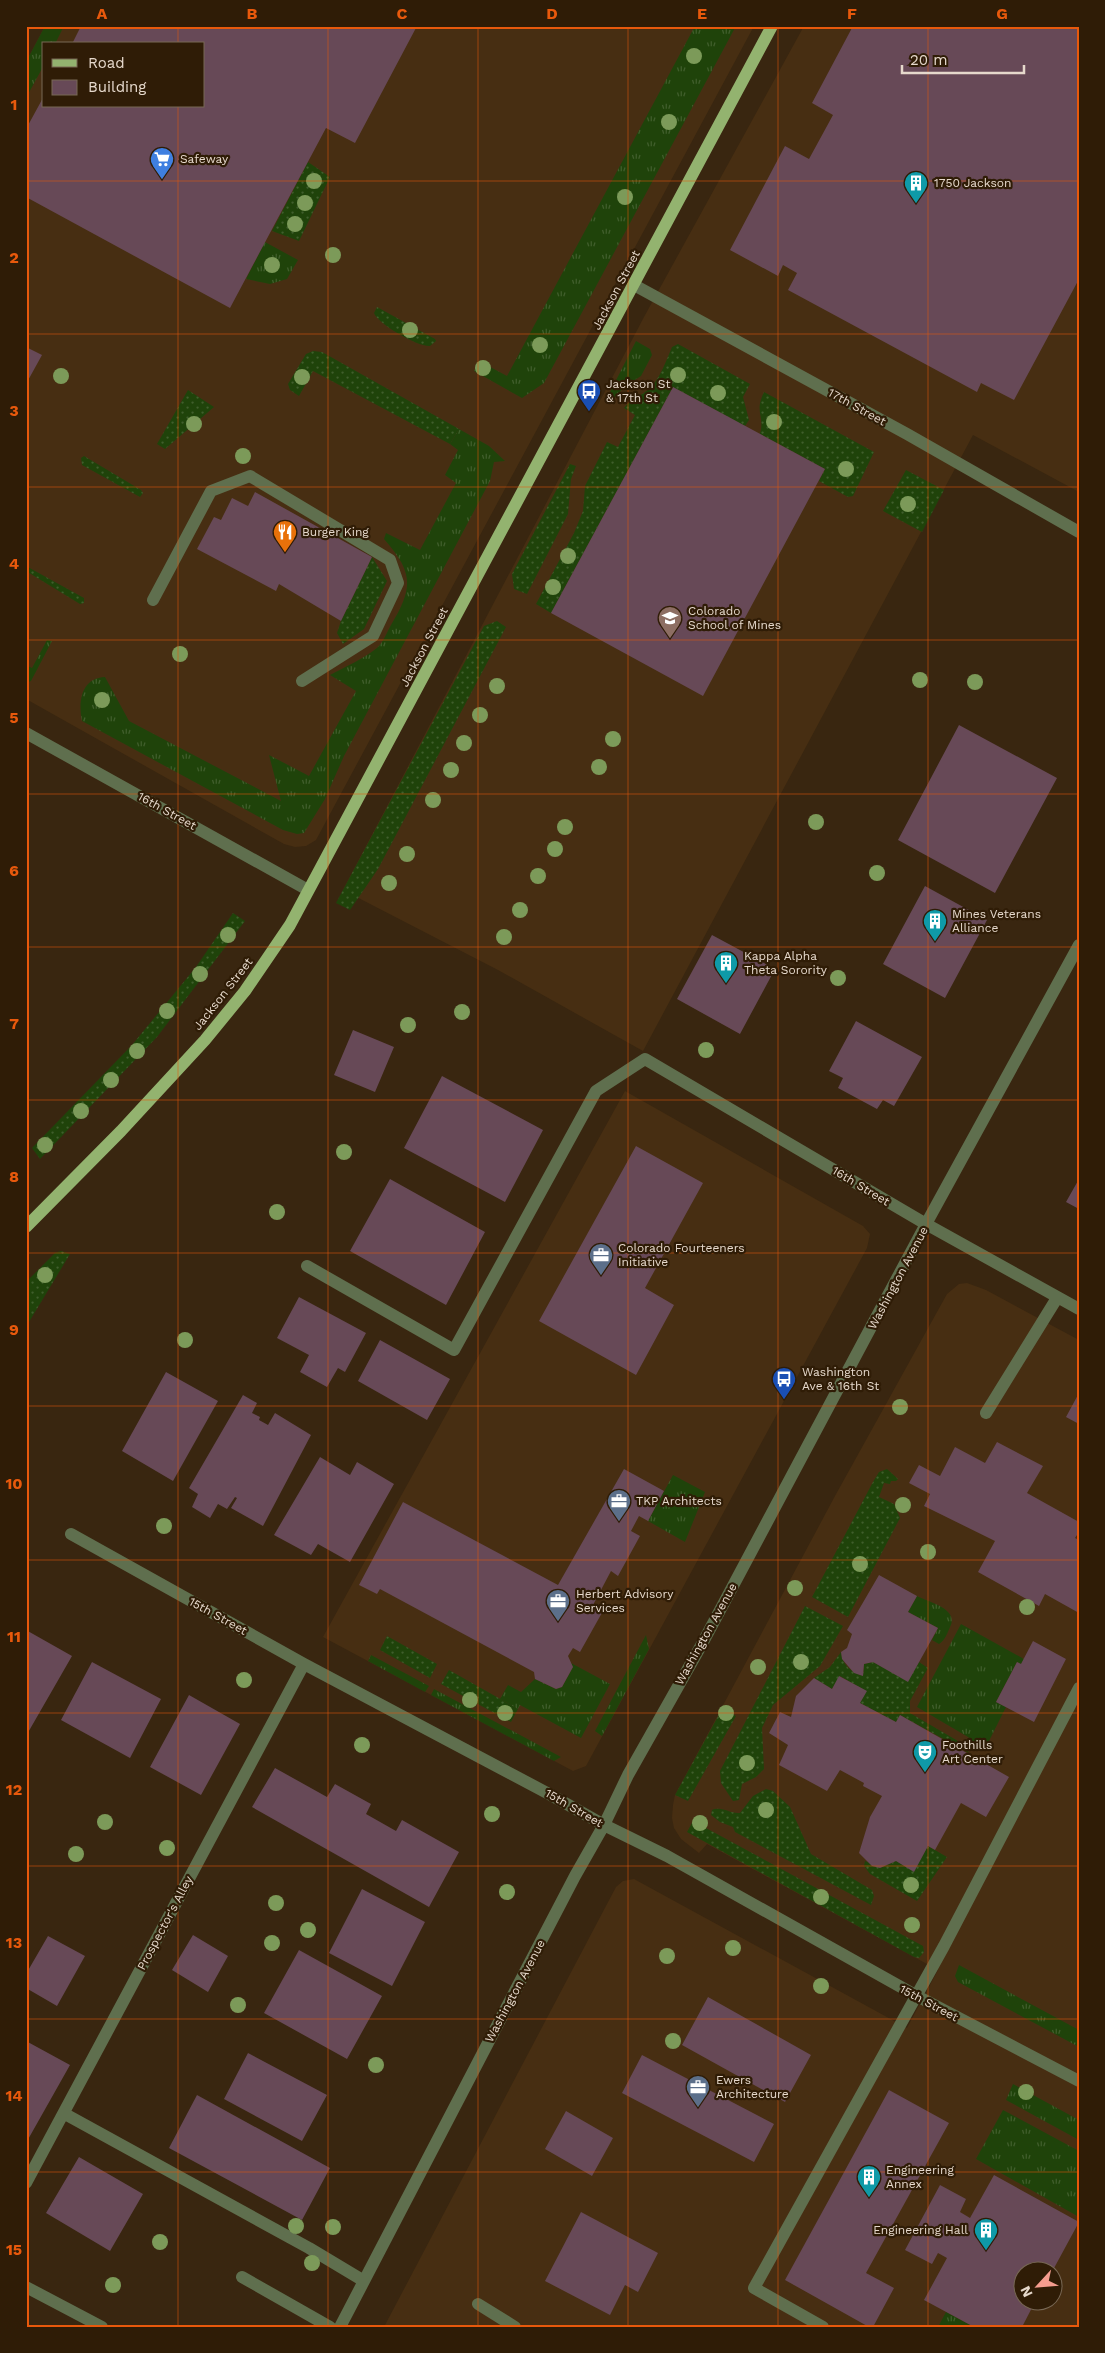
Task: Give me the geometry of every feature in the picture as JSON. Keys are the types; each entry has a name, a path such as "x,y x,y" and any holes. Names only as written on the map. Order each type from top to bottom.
{"main road":[{"name":"Jackson Street","path":"26,1227 121,1131 211,1033 245,991 290,926 772,26"}],"street":[{"name":"17th Street","path":"634,285 907,434 1079,532"},
{"path":"153,600 211,491 250,476 390,560 398,583 372,636 302,681"},
{"name":"16th Street","path":"26,733 308,890"},
{"name":"Washington Avenue","path":"340,2327 570,1885 604,1825 628,1775 702,1644 926,1224 1079,945"},
{"name":"16th Street","path":"308,1266 454,1350 596,1091 645,1059 926,1224 1079,1310"},
{"path":"986,1413 1057,1298"},
{"name":"15th Street","path":"71,1534 304,1664 604,1825 667,1856 917,1996 1079,2081"},
{"name":"Prospector's Alley","path":"26,2183 65,2114 304,1664"},
{"path":"823,2327 754,2288 917,1996 1079,1688"},
{"path":"65,2114 310,2248 364,2281"},
{"path":"242,2277 330,2327"},
{"path":"26,2287 102,2327"},
{"path":"478,2304 515,2327"}],"shaded area":[{"path":"45,26 754,26 316,840 306,846 295,847 284,844 26,699 26,62"},
{"name":"Colorado School of Mines","path":"804,26 1079,26 1079,492 973,435 643,1051 498,970 343,890 644,317"},
{"path":"625,1091 863,1226 870,1234 867,1248 586,1766 573,1771 323,1637"},
{"path":"967,1283 986,1290 1079,1340 1079,2327 384,2327 616,1887 623,1881 634,1879 907,2028 938,1970 707,1844 699,1853 681,1839 674,1828 672,1818 675,1795 835,1496 947,1294 959,1284"}],"green space":[{"path":"45,26 64,26 56,42 42,42 42,69 26,98 26,62"},
{"path":"695,26 736,26 544,383 522,398 474,371 479,361 507,376"},
{"path":"308,162 330,177 299,241 272,231"},
{"path":"265,242 298,260 287,279 270,284 246,279"},
{"path":"377,307 436,341 430,346 424,345 399,334 377,318 374,313"},
{"path":"636,341 650,349 652,355 641,376 624,387 611,402 607,398"},
{"path":"678,344 750,384 743,397 749,420 745,426 673,387 551,613 536,604 574,533 583,511 585,486 607,442 618,447 635,415 624,408 653,385 672,347"},
{"path":"313,351 322,352 459,429 450,444 313,371 299,396 290,390 288,384 306,354"},
{"path":"188,390 214,407 165,449 157,444"},
{"path":"764,392 874,452 853,496 848,497 819,481 825,469 760,434 760,405"},
{"path":"459,429 489,446 505,461 494,462 490,481 344,756 325,799 304,833 297,834 283,830 82,721 81,699 86,686 97,678 105,677 129,721 281,801 269,755 309,776 356,691 330,675 372,652 379,646 404,600 407,590 405,571 401,561 384,539 386,533 420,550 456,483 445,475 458,450 450,444"},
{"path":"84,456 143,493 140,497 82,465 81,458"},
{"path":"570,464 576,466 571,479 568,514 527,594 514,589 512,574"},
{"path":"906,470 944,490 922,532 883,511"},
{"path":"372,557 387,581 364,629 343,644 337,633 341,621"},
{"path":"26,566 84,598 84,603 80,604 26,571"},
{"path":"497,621 506,627 378,869 350,910 336,903 484,626"},
{"path":"47,640 52,641 31,681 26,683 26,665 32,668"},
{"path":"233,913 245,921 157,1037 40,1159 32,1148 132,1045 196,967"},
{"path":"61,1251 70,1254 26,1327 26,1282 55,1253"},
{"path":"887,1469 898,1479 891,1481 890,1484 884,1483 879,1497 894,1504 900,1518 848,1617 812,1597 873,1482 879,1472"},
{"path":"673,1475 705,1492 685,1542 648,1521"},
{"path":"917,1596 942,1607 951,1616 950,1627 939,1644 932,1640 938,1628 908,1612"},
{"path":"805,1606 843,1626 820,1666 773,1705 762,1728 764,1769 756,1777 742,1784 739,1800 733,1801 721,1783 720,1771"},
{"path":"961,1624 1024,1659 1021,1664 1017,1662 996,1702 1006,1707 984,1751 968,1737 917,1707"},
{"path":"646,1635 649,1649 602,1736 595,1731"},
{"path":"387,1636 437,1664 430,1678 380,1650"},
{"path":"841,1652 843,1661 848,1667 863,1676 864,1664 873,1662 908,1681 919,1662 928,1668 910,1701 910,1713 963,1744 969,1753 900,1715 896,1722 860,1703 866,1691 840,1676 832,1689 814,1678 830,1667"},
{"path":"371,1655 429,1686 425,1692 368,1661"},
{"path":"571,1663 610,1684 581,1738 520,1705 518,1709 500,1699 508,1685 521,1692 535,1679 556,1689 562,1687 573,1667"},
{"path":"449,1670 518,1709 511,1722 441,1684"},
{"path":"434,1689 561,1757 554,1761 431,1695"},
{"path":"722,1709 736,1716 688,1801 675,1795"},
{"path":"766,1789 773,1791 790,1807 811,1854 872,1890 874,1896 871,1905 735,1832 733,1827 720,1822 711,1815 712,1810 716,1809 740,1813 753,1796"},
{"path":"693,1821 923,1946 924,1952 919,1958 914,1957 687,1832"},
{"path":"928,1846 947,1857 917,1901 870,1874 864,1866 865,1861 880,1868 896,1861 914,1871"},
{"path":"959,1965 1079,2030 1079,2047 958,1982 955,1976"},
{"path":"1013,2084 1079,2120 1079,2140 1006,2100"},
{"path":"1003,2110 1079,2151 1079,2217 976,2159"},
{"path":"946,2312 974,2327 938,2327"}],"building":[{"name":"Safeway","path":"81,26 417,26 355,143 326,128 230,308 26,197 26,129 42,100 42,108 205,108 205,42 73,42"},
{"name":"1750 Jackson","path":"853,26 1079,26 1079,279 1014,400 981,383 977,392 788,290 797,273 783,265 778,276 730,250 785,146 809,159 833,115 812,103"},
{"path":"26,347 42,355 26,384"},
{"path":"673,387 825,469 703,696 551,613"},
{"name":"Burger King","path":"255,492 372,557 341,621 279,584 276,591 197,549 214,517 221,520 232,498 248,506"},
{"path":"959,725 1057,778 995,893 898,840"},
{"name":"Mines Veterans Alliance","path":"925,886 987,920 945,998 883,964"},
{"name":"Kappa Alpha Theta Sorority","path":"712,935 775,969 740,1034 677,999"},
{"path":"856,1021 922,1057 894,1106 883,1100 877,1109 838,1088 843,1078 829,1071"},
{"path":"353,1030 394,1047 375,1092 334,1075"},
{"path":"442,1076 543,1130 505,1202 404,1148"},
{"path":"636,1146 703,1183 645,1288 674,1305 636,1375 539,1321"},
{"path":"390,1179 485,1232 446,1305 350,1251"},
{"path":"1079,1179 1079,1209 1066,1202"},
{"path":"299,1297 366,1333 345,1372 338,1368 327,1387 300,1372 309,1355 277,1338"},
{"path":"380,1340 450,1379 427,1420 358,1381"},
{"path":"166,1372 218,1401 173,1481 122,1451"},
{"path":"1079,1393 1079,1424 1066,1417"},
{"path":"243,1395 257,1403 252,1413 260,1417 259,1420 268,1425 275,1413 311,1435 263,1526 231,1508 237,1498 235,1497 227,1509 218,1504 210,1518 192,1507 198,1494 189,1488"},
{"path":"997,1442 1043,1466 1027,1493 1079,1522 1079,1532 1075,1538 1079,1540 1079,1613 1045,1594 1039,1606 978,1572 995,1541 924,1506 930,1494 909,1483 919,1465 940,1476 955,1447 985,1463"},
{"path":"320,1457 350,1475 357,1462 394,1484 350,1562 318,1544 311,1555 274,1535"},
{"path":"624,1469 664,1491 648,1521 639,1516 631,1531 640,1536 618,1576 611,1571 593,1605 603,1611 580,1652 573,1648 568,1656 573,1667 562,1687 556,1689 535,1679 534,1672 380,1589 377,1594 359,1585 403,1502 558,1585"},
{"path":"879,1575 917,1596 908,1612 938,1628 908,1682 873,1662 864,1664 863,1676 854,1673 842,1659 841,1652 847,1648 852,1634 847,1630"},
{"path":"26,1630 72,1656 26,1736"},
{"path":"1033,1641 1066,1659 1034,1722 996,1702 1017,1662 1021,1664"},
{"path":"92,1662 161,1699 130,1758 61,1720"},
{"name":"Foothills Art Center","path":"839,1676 867,1691 860,1703 896,1722 900,1715 1009,1777 986,1817 961,1803 935,1850 928,1846 914,1872 896,1861 880,1868 872,1866 859,1853 870,1817 882,1796 863,1786 864,1783 840,1770 827,1791 779,1765 788,1745 769,1733 780,1712 791,1717 796,1696 814,1678 832,1689"},
{"path":"189,1695 240,1724 201,1795 150,1767"},
{"path":"275,1768 327,1797 335,1784 371,1804 366,1814 396,1831 402,1820 459,1852 429,1907 252,1807"},
{"path":"362,1889 425,1922 392,1986 329,1953"},
{"path":"193,1935 228,1956 208,1992 172,1970"},
{"path":"48,1936 85,1956 57,2006 26,1988 26,1974"},
{"path":"299,1950 382,1996 347,2059 264,2013"},
{"path":"708,1997 811,2055 785,2102 682,2045"},
{"path":"26,2041 70,2065 26,2143"},
{"path":"248,2053 327,2095 302,2141 224,2099"},
{"name":"Ewers Architecture","path":"642,2055 774,2124 754,2162 622,2093"},
{"name":"Engineering Annex","path":"889,2090 949,2123 866,2273 894,2288 873,2327 869,2327 785,2280"},
{"path":"197,2095 330,2168 302,2220 169,2148"},
{"path":"566,2111 613,2138 592,2176 545,2149"},
{"path":"79,2157 143,2194 110,2251 46,2213"},
{"name":"Engineering Hall","path":"994,2175 1079,2222 1058,2260 1012,2260 1012,2310 1031,2310 1022,2327 974,2327 924,2300 947,2258 938,2253 932,2264 905,2250 940,2185 966,2199 960,2212 970,2218"},
{"path":"581,2212 658,2253 638,2292 625,2285 610,2315 545,2281"}],"place":[{"name":"Safeway","path":"162,180"},
{"name":"1750 Jackson","path":"916,204"},
{"name":"Jackson St & 17th St","path":"589,412"},
{"name":"Burger King","path":"285,553"},
{"name":"Colorado School of Mines","path":"670,639"},
{"name":"Mines Veterans Alliance","path":"935,942"},
{"name":"Kappa Alpha Theta Sorority","path":"726,984"},
{"name":"Colorado Fourteeners Initiative","path":"601,1276"},
{"name":"Washington Ave & 16th St","path":"784,1400"},
{"name":"TKP Architects","path":"619,1522"},
{"name":"Herbert Advisory Services","path":"558,1622"},
{"name":"Foothills Art Center","path":"925,1773"},
{"name":"Ewers Architecture","path":"698,2108"},
{"name":"Engineering Annex","path":"869,2198"},
{"name":"Engineering Hall","path":"986,2251"}]}
